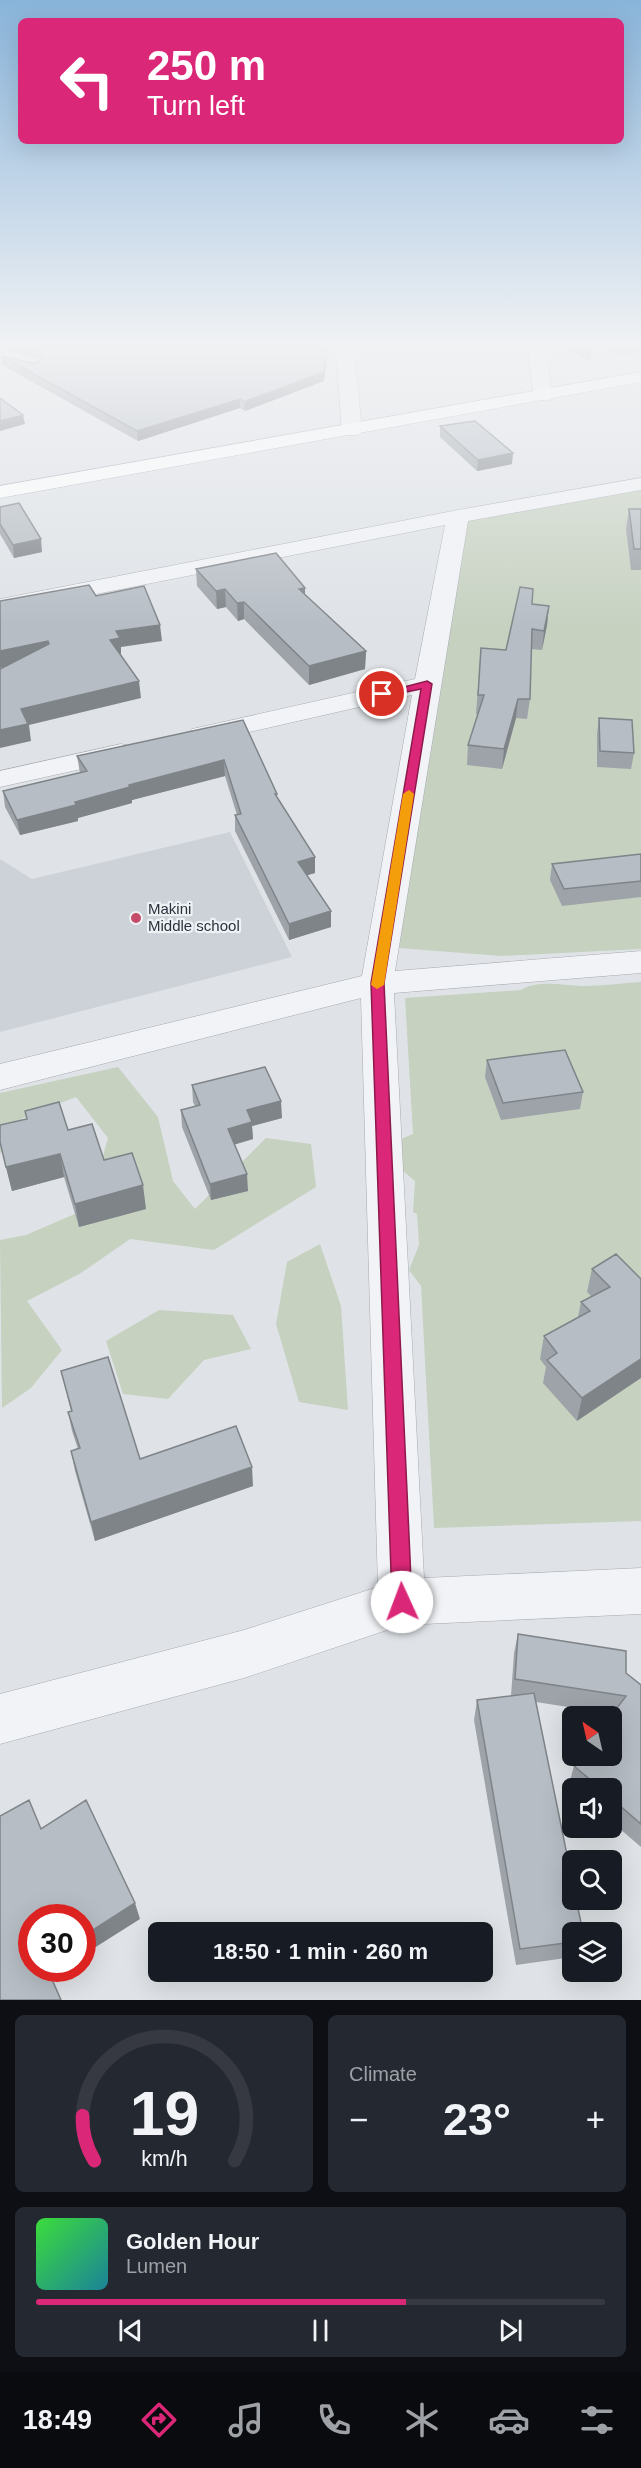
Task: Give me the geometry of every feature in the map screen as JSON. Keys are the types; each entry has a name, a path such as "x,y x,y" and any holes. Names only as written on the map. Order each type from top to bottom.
{"main road":[{"path":"0,492 292,441"}],"street":[{"path":"0,606 458,516 641,484"},
{"path":"402,1602 377,983 427,684 458,516"},
{"path":"0,779 427,684"},
{"path":"0,1077 377,983 641,962"},
{"path":"0,1719 244,1654 402,1602 641,1591"}],"shaded area":[{"name":"Makini Middle school","path":"230,832 292,957 0,1032 0,859 32,879"}],"green space":[{"path":"641,488 641,949 501,956 399,948 466,518"},
{"path":"641,982 641,1521 434,1528 421,1286 409,1270 419,1245 417,1214 413,1212 415,1181 397,1166 401,1139 413,1134 405,998 521,990 543,984 590,986"},
{"path":"118,1067 158,1117 173,1181 195,1209 266,1138 311,1144 316,1187 214,1250 130,1239 81,1273 27,1301 62,1350 31,1388 2,1408 0,1240 26,1235 84,1210 97,1177 108,1138 76,1097 23,1118 0,1154 0,1093"},
{"path":"320,1244 341,1306 348,1410 299,1402 276,1324 287,1262"},
{"path":"159,1310 233,1315 251,1349 204,1360 168,1399 123,1394 106,1341"}],"building":[{"path":"457,441 499,441 513,453 478,460"},
{"path":"19,503 41,539 13,545 0,524 0,507"},
{"path":"629,509 641,509 641,549 634,549"},
{"path":"276,553 305,588 299,589 366,651 309,666 244,602 237,603 225,589 216,591 196,569"},
{"path":"89,585 96,596 144,586 160,625 116,631 120,638 110,640 139,681 21,709 28,724 0,730 0,669 49,644 48,641 0,651 0,601"},
{"path":"520,587 533,589 532,604 549,606 544,631 532,629 530,699 518,699 504,749 468,745 484,695 478,695 481,648 506,650"},
{"path":"599,718 632,720 634,753 600,751"},
{"path":"243,720 277,794 275,794 315,857 298,862 331,911 289,924 235,815 241,814 224,760 129,785 130,787 75,802 76,805 17,820 3,791 87,771 77,756"},
{"path":"641,854 641,881 564,889 552,864"},
{"path":"565,1050 583,1092 503,1103 487,1060"},
{"path":"265,1067 281,1101 247,1110 252,1122 228,1129 247,1174 210,1184 181,1110 200,1105 192,1085"},
{"path":"59,1102 68,1130 92,1124 104,1160 132,1153 143,1185 75,1204 60,1154 6,1167 0,1142 0,1125 27,1119 25,1111"},
{"path":"616,1254 641,1279 641,1359 582,1398 547,1360 557,1353 544,1336 590,1311 581,1302 610,1287 592,1269"},
{"path":"108,1357 140,1459 236,1426 252,1467 91,1522 71,1451 80,1448 68,1412 72,1411 61,1371"},
{"path":"518,1634 626,1651 626,1673 641,1685 641,1824 622,1808 622,1778 588,1778 574,1766 622,1766 622,1706 618,1706 626,1696 515,1679"},
{"path":"534,1693 566,1850 562,1850 562,1910 578,1910 581,1922 562,1922 562,1943 520,1949 477,1700"},
{"path":"29,1800 41,1829 86,1800 135,1903 96,1928 96,1904 18,1904 18,1982 53,1982 61,2000 0,2000 0,1816"}],"slow traffic":[{"path":"377,985 409,794"}],"place":[{"name":"Makini Middle school","path":"136,918"}],"route":[{"path":"382,694 427,684 377,983 402,1602"}]}
